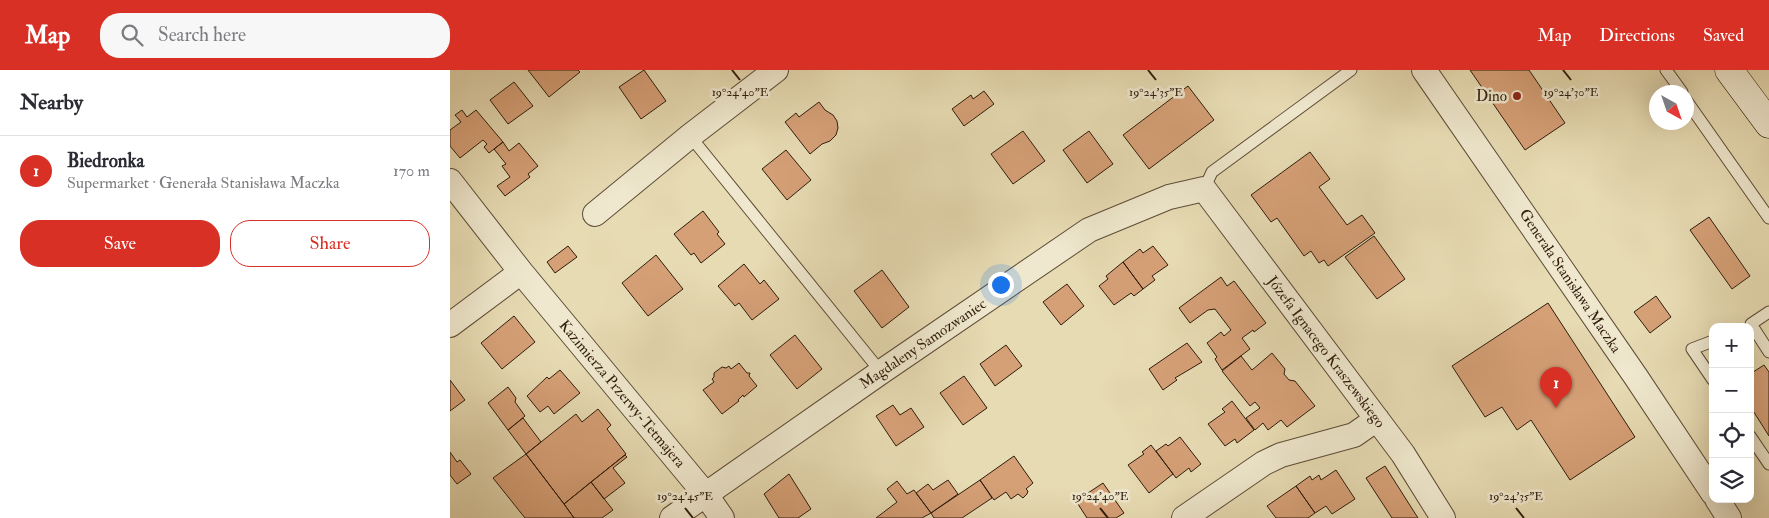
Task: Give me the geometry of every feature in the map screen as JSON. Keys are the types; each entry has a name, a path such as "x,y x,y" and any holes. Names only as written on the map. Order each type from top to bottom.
{"main road":[{"path":"1729,70 1769,124"}],"street":[{"path":"595,214 690,136 776,70"},
{"name":"Generała Stanisława Maczka","path":"1424,70 1636,377 1709,487"},
{"name":"Kazimierza Przerwy-Tetmajera","path":"450,181 521,272 706,495 722,518"},
{"name":"Magdaleny Samozwaniec","path":"672,518 1088,230 1169,197 1204,189"},
{"name":"Józefa Ignacego Kraszewskiego","path":"1204,189 1403,454 1442,518"},
{"path":"450,325 521,272"},
{"path":"1184,518 1264,463 1281,455 1354,435 1377,419"},
{"path":"1720,503 1729,518"}],"lane":[{"path":"1204,189 1212,172 1351,70"},
{"path":"1666,70 1677,85"},
{"path":"1694,111 1769,218"},
{"path":"690,136 881,372"},
{"path":"1752,323 1769,312"},
{"path":"1754,333 1769,352"},
{"path":"1709,343 1692,350 1709,374"},
{"path":"1754,442 1769,464"}],"building":[{"path":"528,70 578,70 580,72 549,97"},
{"path":"644,70 666,101 641,119 619,87"},
{"name":"Dino","path":"1470,70 1529,70 1565,123 1525,150"},
{"path":"514,82 533,106 508,124 490,100"},
{"path":"1188,86 1214,120 1149,169 1123,135"},
{"path":"984,91 994,104 964,126 952,109 971,95 973,99"},
{"path":"819,102 825,110 833,115 837,121 838,128 836,135 830,141 822,144 810,154 785,122 796,113 799,117"},
{"path":"462,110 467,117 476,110 503,142 489,153 484,147 487,144 483,140 460,158 450,146 450,130 461,122 455,115"},
{"path":"1023,131 1045,161 1013,184 991,154"},
{"path":"1089,131 1113,164 1087,183 1063,150"},
{"path":"503,142 509,151 519,143 538,166 528,174 530,177 505,196 497,186 510,177 502,166 506,164 494,149"},
{"path":"786,150 811,180 787,200 762,169"},
{"path":"1310,152 1330,179 1319,187 1347,225 1362,215 1375,233 1328,266 1324,260 1319,263 1311,251 1304,256 1277,218 1271,222 1251,195"},
{"path":"703,211 719,232 717,234 725,244 701,263 694,253 691,255 674,234"},
{"path":"1709,217 1750,276 1732,289 1690,230"},
{"path":"1374,236 1405,279 1377,299 1345,257"},
{"path":"568,246 577,257 555,273 547,262"},
{"path":"1153,246 1168,265 1152,276 1155,280 1143,289 1123,262 1140,249 1143,253"},
{"path":"656,255 683,289 648,316 622,283"},
{"path":"1123,262 1143,289 1134,296 1131,293 1114,305 1099,286 1108,279 1106,276"},
{"path":"744,264 760,284 764,280 779,299 752,320 739,303 735,306 718,286"},
{"path":"882,270 909,307 882,328 854,291"},
{"path":"1221,277 1227,286 1234,281 1266,323 1242,338 1250,349 1222,370 1215,359 1217,357 1207,343 1221,332 1224,336 1231,330 1215,309 1208,310 1190,323 1179,308"},
{"path":"1067,284 1084,306 1061,325 1043,302"},
{"path":"1656,296 1671,317 1650,333 1634,312"},
{"path":"1548,303 1635,437 1570,480 1531,420 1517,430 1502,407 1485,417 1452,366"},
{"path":"514,316 535,342 502,369 481,343"},
{"path":"795,335 822,369 797,389 770,355"},
{"path":"1187,343 1202,362 1175,378 1177,380 1163,390 1149,369"},
{"path":"1006,345 1022,366 995,386 980,364"},
{"path":"1272,353 1285,369 1284,374 1289,380 1295,381 1315,406 1287,427 1281,420 1268,430 1263,423 1255,430 1246,418 1260,408 1255,402 1250,406 1222,371 1241,356 1252,370"},
{"path":"739,363 747,373 750,373 749,376 757,386 744,397 743,395 739,401 722,414 703,390 714,382 712,379 714,373 722,367 726,368 729,366 731,369"},
{"path":"1764,365 1769,372 1769,436 1754,412 1754,371"},
{"path":"560,370 580,393 554,414 548,406 540,412 527,396 547,377 549,379"},
{"path":"964,376 987,408 963,425 940,393"},
{"path":"450,380 465,400 450,411"},
{"path":"508,387 516,398 515,402 525,416 508,430 488,403"},
{"path":"1232,401 1254,430 1237,443 1235,439 1225,446 1208,424 1225,412 1222,409"},
{"path":"893,405 900,415 911,408 924,427 896,446 876,416"},
{"path":"598,409 611,425 607,429 626,454 564,504 526,454 576,414 582,422"},
{"path":"523,418 541,442 526,454 508,430"},
{"path":"1180,437 1201,464 1191,472 1189,468 1176,478 1156,451 1166,444 1168,446"},
{"path":"1151,445 1173,474 1149,493 1128,465 1144,454 1142,452"},
{"path":"450,452 457,462 460,460 471,474 457,484 450,475"},
{"path":"526,454 574,518 525,518 493,478"},
{"path":"625,455 627,457 613,468 625,483 604,499 591,482"},
{"path":"1014,456 1033,483 1026,489 1028,491 1027,494 1023,498 1018,494 1011,499 1006,492 994,500 980,480"},
{"path":"1385,466 1418,518 1392,518 1366,478"},
{"path":"1336,470 1355,499 1332,514 1326,506 1315,513 1296,486 1310,476 1312,480 1319,475 1321,480"},
{"path":"789,474 811,509 798,518 779,518 764,494"},
{"path":"948,480 958,494 931,513 916,493 928,484 933,490"},
{"path":"980,480 992,498 962,518 934,518 931,513"},
{"path":"897,481 907,494 914,490 931,513 922,518 876,518 897,502 887,489"},
{"path":"591,482 613,510 602,518 574,518 564,504"},
{"path":"1103,483 1124,513 1116,518 1087,518 1076,501"},
{"path":"1296,486 1315,513 1308,518 1276,518 1267,506"}],"place":[{"name":"Dino","path":"1517,96"},
{"name":"Biedronka","path":"1556,408"}]}
